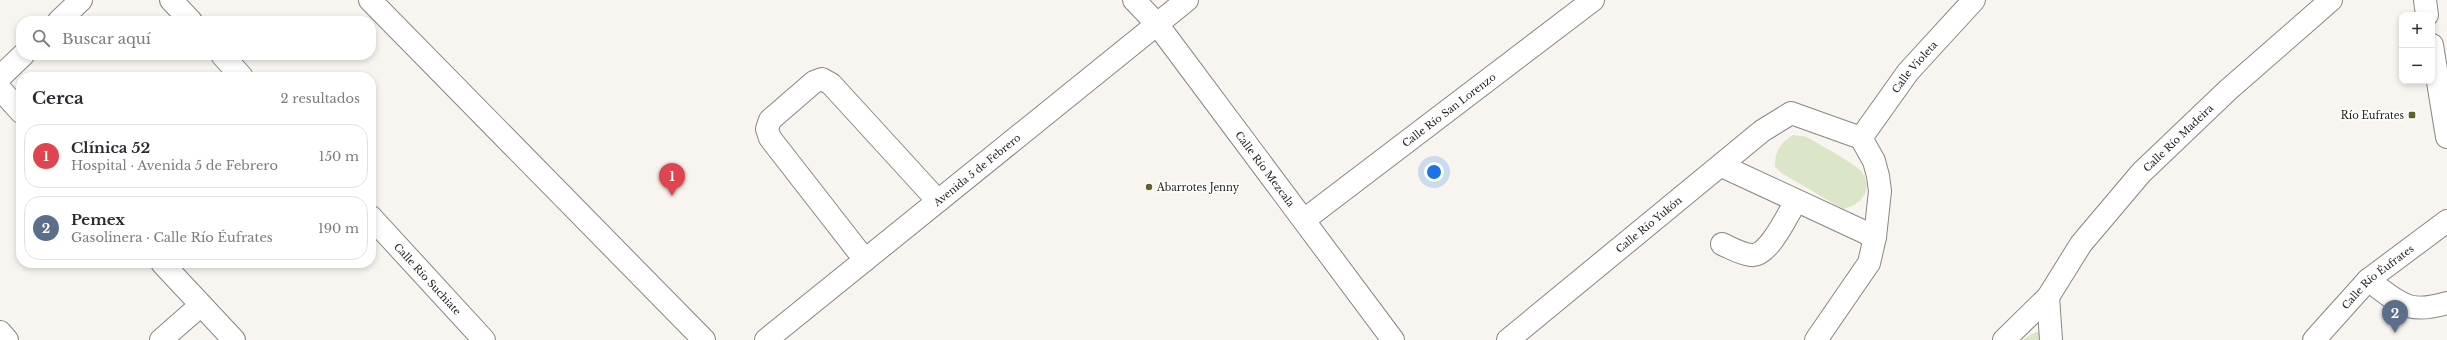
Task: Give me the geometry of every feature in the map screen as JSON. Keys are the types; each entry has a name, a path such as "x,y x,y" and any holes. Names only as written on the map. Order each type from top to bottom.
{"street":[{"path":"64,16 81,0"},
{"path":"171,0 185,16"},
{"path":"370,0 704,340"},
{"name":"Calle Río Mezcala","path":"1134,0 1157,24 1393,340"},
{"name":"Avenida 5 de Febrero","path":"766,340 1187,0"},
{"name":"Calle Río San Lorenzo","path":"1304,220 1593,0"},
{"name":"Calle Violeta","path":"1861,138 1908,72 1974,0"},
{"name":"Calle Río Madeira","path":"2004,340 2048,297 2081,244 2141,173 2228,90 2331,0"},
{"path":"2425,0 2427,12"},
{"path":"2432,48 2447,137"},
{"path":"0,77 18,60"},
{"path":"227,60 237,72"},
{"path":"865,260 770,138 767,129 770,120 814,82 822,79 831,84 938,201"},
{"path":"0,89 16,107"},
{"name":"Calle Río Yukón","path":"1508,340 1722,166 1762,131 1791,113 1861,138"},
{"path":"1816,340 1869,263 1875,237 1880,191 1878,176 1874,161 1861,138"},
{"path":"1722,166 1875,237"},
{"path":"1722,244 1751,255 1758,255 1769,246 1796,201"},
{"name":"Calle Río Éufrates","path":"2314,340 2368,280 2447,221"},
{"name":"Calle Río Suchiate","path":"376,222 484,340"},
{"path":"167,268 234,340"},
{"path":"2368,280 2410,308 2426,309 2447,303"},
{"path":"2048,297 2051,340"},
{"path":"161,340 201,305"},
{"path":"0,332 7,340"}],"green space":[{"path":"1793,135 1804,136 1810,139 1858,168 1867,184 1864,195 1860,200 1850,207 1843,209 1783,174 1775,167 1776,156 1779,148"},
{"path":"2036,332 2045,335 2046,340 2022,340"}],"place":[{"name":"Río Eufrates","path":"2412,115"},
{"name":"Abarrotes Jenny","path":"1149,187"},
{"name":"Clínica 52","path":"672,196"},
{"name":"Pemex","path":"2395,333"}]}
